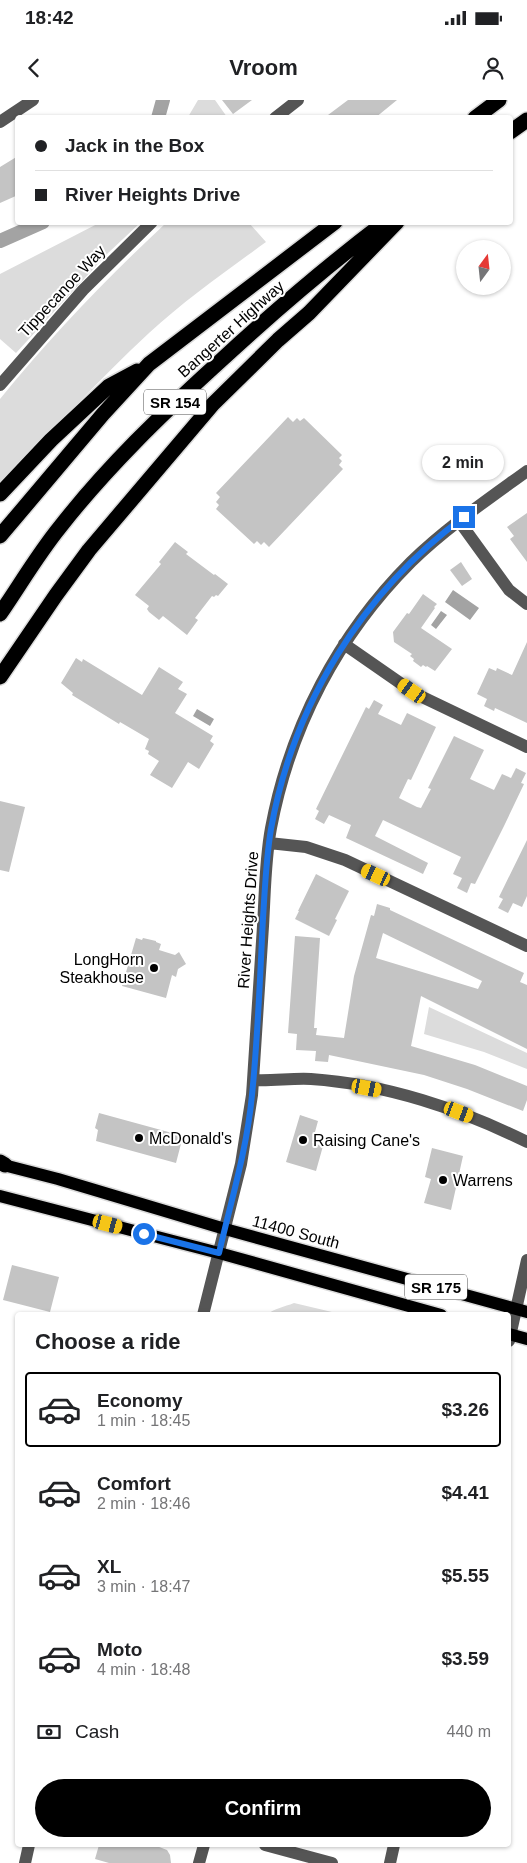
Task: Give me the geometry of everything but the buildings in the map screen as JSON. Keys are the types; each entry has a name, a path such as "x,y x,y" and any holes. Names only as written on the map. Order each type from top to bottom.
{"highway":[{"path":"478,115 499,100"},
{"path":"513,130 527,120"},
{"name":"Bangerter Highway","path":"0,536 97,421 149,364 331,225"},
{"name":"Bangerter Highway","path":"0,614 59,528 125,452 163,413 305,286 381,225"},
{"path":"0,677 89,550 200,418 243,372 315,306 394,225"},
{"path":"0,494 51,440 109,386 149,364"}],"main road":[{"name":"11400 South","path":"2,1164 225,1229 522,1310"},
{"name":"SR 175","path":"0,1196 219,1253 430,1312"},
{"path":"511,1336 527,1339"}],"street":[{"path":"0,122 33,100"},
{"path":"279,115 298,100"},
{"name":"Tippecanoe Way","path":"0,385 83,290 149,225"},
{"name":"River Heights Drive","path":"204,1312 246,1141 254,1080 269,843 277,800 295,742 319,687 344,644 390,584 459,521 527,471"},
{"path":"459,521 509,590 527,604"},
{"path":"344,644 416,694 527,747"},
{"path":"269,843 306,848 345,860 527,946"},
{"path":"254,1080 312,1079 378,1090 459,1112 527,1142"},
{"path":"511,1332 522,1310 527,1260"},
{"path":"25,1863 29,1847"},
{"path":"199,1863 203,1847"},
{"path":"272,1847 332,1863"},
{"path":"390,1863 394,1847"}],"shaded area":[{"path":"198,100 215,100 226,115 189,115"},
{"path":"95,225 138,225 107,254 16,353 0,339 0,274"},
{"path":"164,225 251,225 266,242 191,297 149,333 92,389 0,486 0,399 39,353 122,265"},
{"path":"453,590 479,608 470,620 445,602"},
{"path":"441,611 447,615 436,629 431,625"},
{"path":"197,709 214,719 210,726 193,716"},
{"path":"429,1007 527,1053 527,1069 484,1052 424,1034"},
{"path":"294,1303 332,1312 271,1312"}],"waterway":[{"path":"159,115 163,100"},
{"path":"0,241 36,225"}],"place":[{"name":"LongHorn Steakhouse","path":"154,968"},
{"name":"McDonald's","path":"139,1138"},
{"name":"Raising Cane's","path":"303,1140"},
{"name":"Warrens","path":"443,1180"}],"route":[{"path":"144,1234 219,1253 249,1126 254,1080 267,861 271,830 285,771 306,714 319,687 351,634 390,584 436,540 464,517"}]}
